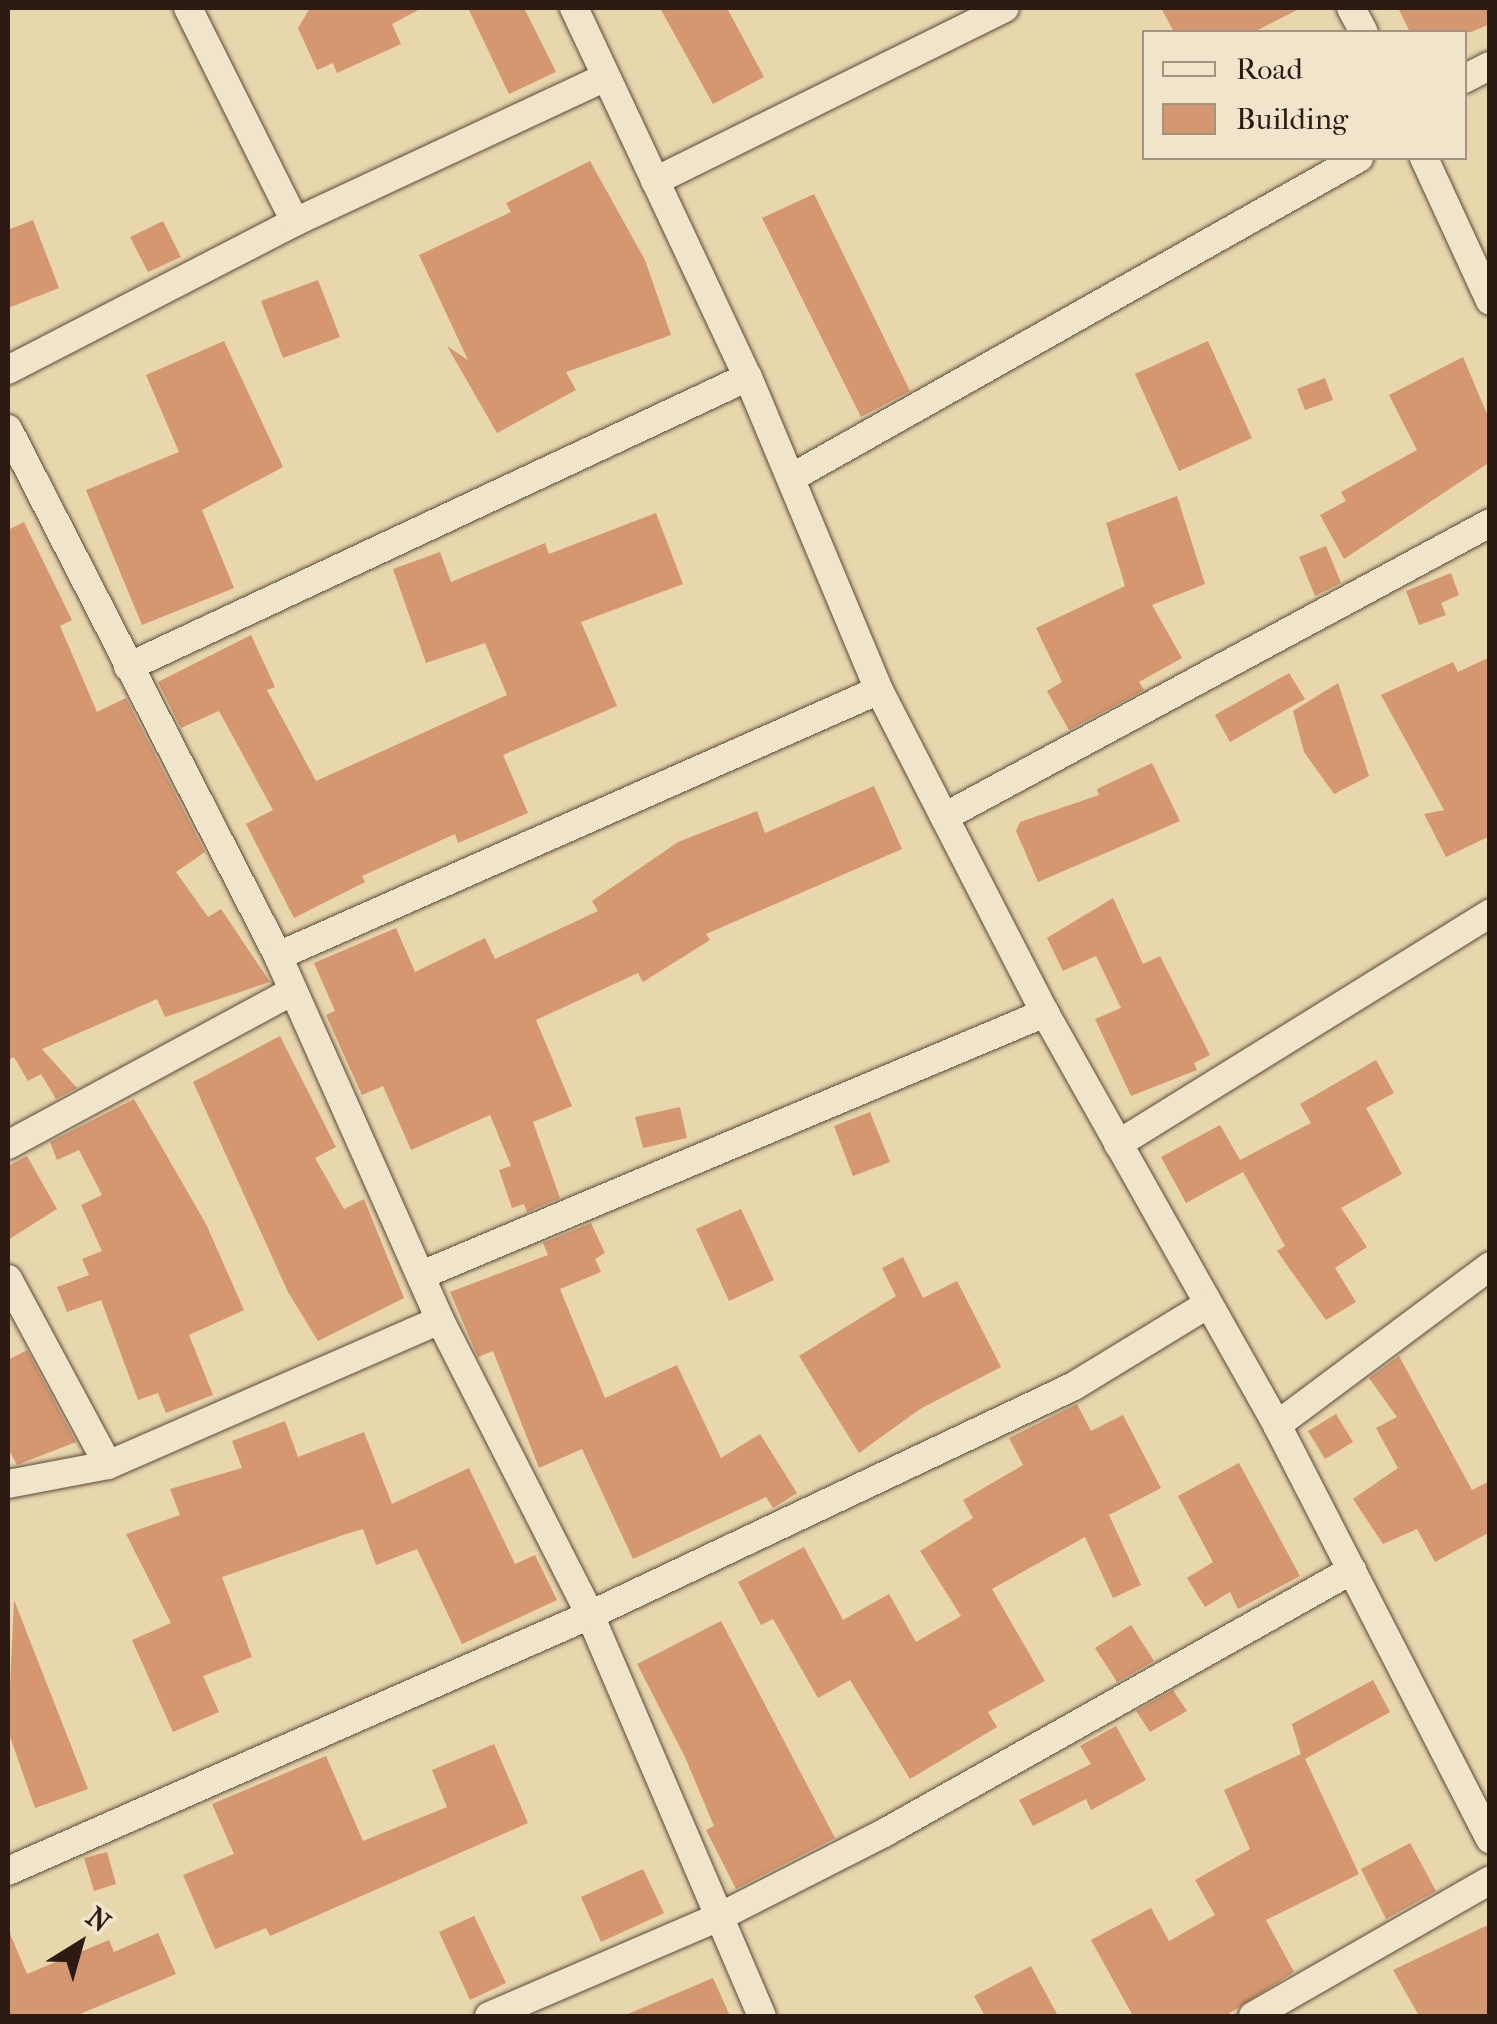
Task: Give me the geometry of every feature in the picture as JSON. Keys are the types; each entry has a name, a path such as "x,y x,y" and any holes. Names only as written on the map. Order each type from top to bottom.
{"street":[{"path":"188,8 295,222"},
{"path":"574,8 748,377 879,690 1045,1013 1205,1306 1278,1425 1490,1839"},
{"path":"655,181 1006,8"},
{"path":"1351,8 1363,30"},
{"path":"1467,78 1490,66"},
{"path":"8,370 295,222 606,77"},
{"path":"791,478 1355,160"},
{"path":"1425,160 1490,301"},
{"path":"128,667 748,377"},
{"path":"8,429 14,467 128,667 278,956 291,992 424,1274 440,1320 590,1615 762,2016"},
{"path":"944,817 1490,523"},
{"path":"278,956 879,690"},
{"path":"1118,1144 1490,913"},
{"path":"8,1145 291,992"},
{"path":"424,1274 1045,1013"},
{"path":"1278,1425 1490,1266"},
{"path":"8,1279 108,1465"},
{"path":"8,1871 590,1615 1074,1386 1205,1306"},
{"path":"8,1484 108,1465 440,1320"},
{"path":"488,2016 719,1918 1352,1570"},
{"path":"1253,2016 1490,1880"}],"building":[{"path":"310,8 422,8 392,24 401,44 337,73 333,63 317,70 298,28"},
{"path":"468,8 524,8 556,72 509,94"},
{"path":"660,8 727,8 764,77 713,104"},
{"path":"1161,8 1301,8 1258,30 1173,30"},
{"path":"1398,8 1490,8 1490,24 1471,32 1409,30"},
{"path":"590,161 645,260 671,335 566,372 576,390 497,433 447,346 468,360 419,255 511,212 506,203"},
{"path":"814,194 910,391 861,417 762,218"},
{"path":"33,220 59,288 8,308 8,230"},
{"path":"163,221 181,257 148,272 130,237"},
{"path":"318,280 340,337 283,358 261,301"},
{"path":"224,341 283,467 202,510 234,588 142,625 86,490 179,452 146,375"},
{"path":"1208,341 1252,438 1179,471 1135,374"},
{"path":"1463,357 1490,421 1490,462 1344,559 1320,515 1346,501 1341,492 1417,450 1389,395"},
{"path":"1325,378 1333,400 1305,410 1297,389"},
{"path":"1177,496 1205,584 1152,605 1182,658 1139,682 1144,690 1069,730 1047,691 1062,682 1036,628 1125,586 1106,523"},
{"path":"656,513 683,584 581,622 617,706 503,755 528,813 458,843 455,834 362,876 365,882 294,918 246,824 273,810 219,711 181,728 158,682 251,635 275,687 267,690 316,781 507,695 485,643 426,663 393,569 440,552 451,582 545,543 549,554"},
{"path":"24,522 72,620 60,626 97,712 126,698 205,852 176,872 208,917 221,909 270,982 165,1017 157,999 42,1049 77,1088 56,1099 41,1074 28,1081 14,1057 8,1060 8,530"},
{"path":"1326,546 1341,583 1315,596 1299,557"},
{"path":"1451,573 1459,595 1441,603 1446,615 1419,625 1406,591"},
{"path":"1490,657 1490,836 1446,857 1424,814 1444,810 1381,695 1453,662 1458,672"},
{"path":"1289,673 1305,699 1230,742 1215,715"},
{"path":"1338,683 1369,776 1334,794 1304,752 1293,711"},
{"path":"1152,763 1180,821 1038,882 1016,831 1020,822 1099,795 1097,789"},
{"path":"874,786 902,849 706,934 710,940 643,982 638,973 536,1020 572,1106 533,1122 560,1198 527,1212 524,1204 512,1208 499,1170 511,1166 490,1115 411,1150 383,1086 362,1095 326,1015 335,1011 314,963 396,928 415,972 485,938 495,959 598,911 592,901 678,842 757,811 765,833"},
{"path":"1113,898 1143,964 1160,956 1210,1055 1194,1063 1197,1070 1131,1096 1095,1019 1121,1008 1096,956 1063,971 1047,938"},
{"path":"280,1036 336,1147 315,1158 344,1209 364,1199 404,1298 318,1341 288,1292 193,1082"},
{"path":"1376,1060 1394,1093 1366,1108 1402,1174 1341,1208 1367,1247 1335,1268 1356,1302 1326,1320 1277,1251 1285,1246 1243,1172 1186,1203 1161,1157 1220,1125 1240,1160 1311,1123 1300,1104"},
{"path":"134,1099 206,1224 244,1310 189,1335 213,1395 166,1413 158,1393 138,1400 101,1300 67,1312 57,1287 89,1275 82,1259 102,1251 81,1205 102,1195 79,1150 57,1160 50,1142"},
{"path":"680,1107 687,1138 643,1148 635,1117"},
{"path":"870,1112 890,1162 853,1176 834,1126"},
{"path":"27,1156 57,1209 8,1240 8,1166"},
{"path":"741,1209 774,1280 729,1301 696,1229"},
{"path":"591,1223 605,1253 595,1259 601,1272 560,1289 605,1398 677,1365 721,1458 760,1434 797,1493 773,1508 766,1497 633,1559 582,1449 539,1468 493,1351 478,1357 450,1292 548,1255 543,1243"},
{"path":"903,1257 923,1298 957,1281 1001,1367 920,1409 859,1453 799,1356 896,1296 882,1268"},
{"path":"27,1350 76,1442 17,1465 8,1448 8,1360"},
{"path":"1399,1356 1472,1490 1490,1481 1490,1532 1435,1562 1417,1529 1383,1544 1353,1499 1398,1468 1376,1428 1397,1417 1369,1378"},
{"path":"1077,1404 1091,1431 1123,1415 1161,1488 1109,1515 1141,1585 1113,1598 1085,1537 992,1589 1045,1681 988,1712 997,1727 910,1779 850,1680 818,1698 773,1619 761,1625 738,1582 804,1547 843,1620 889,1594 916,1642 961,1616 920,1551 973,1518 963,1500 1023,1465 1009,1438"},
{"path":"1336,1414 1353,1442 1325,1459 1308,1431"},
{"path":"285,1421 298,1457 364,1432 392,1504 469,1468 515,1564 535,1555 557,1600 462,1644 417,1549 376,1565 363,1529 346,1534 222,1577 252,1657 203,1676 219,1712 173,1732 132,1640 171,1623 126,1534 180,1515 170,1489 242,1468 232,1441"},
{"path":"1239,1463 1300,1576 1238,1609 1230,1592 1205,1607 1187,1578 1213,1562 1178,1496"},
{"path":"14,1600 88,1789 35,1808 8,1731"},
{"path":"721,1621 835,1838 736,1889 706,1830 714,1826 685,1757 637,1664"},
{"path":"1131,1625 1154,1661 1117,1682 1095,1648"},
{"path":"1373,1680 1390,1712 1305,1759 1359,1874 1266,1920 1294,1972 1225,2016 1133,2016 1091,1940 1151,1908 1169,1941 1215,1915 1195,1880 1250,1849 1224,1790 1301,1754 1292,1724"},
{"path":"1173,1690 1187,1711 1150,1732 1136,1711"},
{"path":"1116,1726 1146,1780 1091,1810 1086,1799 1033,1826 1019,1800 1091,1764 1080,1746"},
{"path":"494,1744 528,1823 270,1936 266,1928 215,1949 183,1875 234,1854 212,1804 326,1756 363,1841 447,1807 432,1770"},
{"path":"1410,1843 1436,1891 1386,1919 1361,1869"},
{"path":"107,1852 116,1884 94,1891 84,1858"},
{"path":"643,1869 664,1913 601,1942 581,1897"},
{"path":"474,1916 506,1983 470,2000 439,1932"},
{"path":"1490,1924 1490,2016 1419,2016 1393,1970"},
{"path":"8,1929 27,1974 109,1940 114,1952 158,1933 176,1974 75,2016 8,2016"},
{"path":"1031,1966 1058,2016 985,2016 974,1996"},
{"path":"713,1978 730,2016 623,2016"}]}
